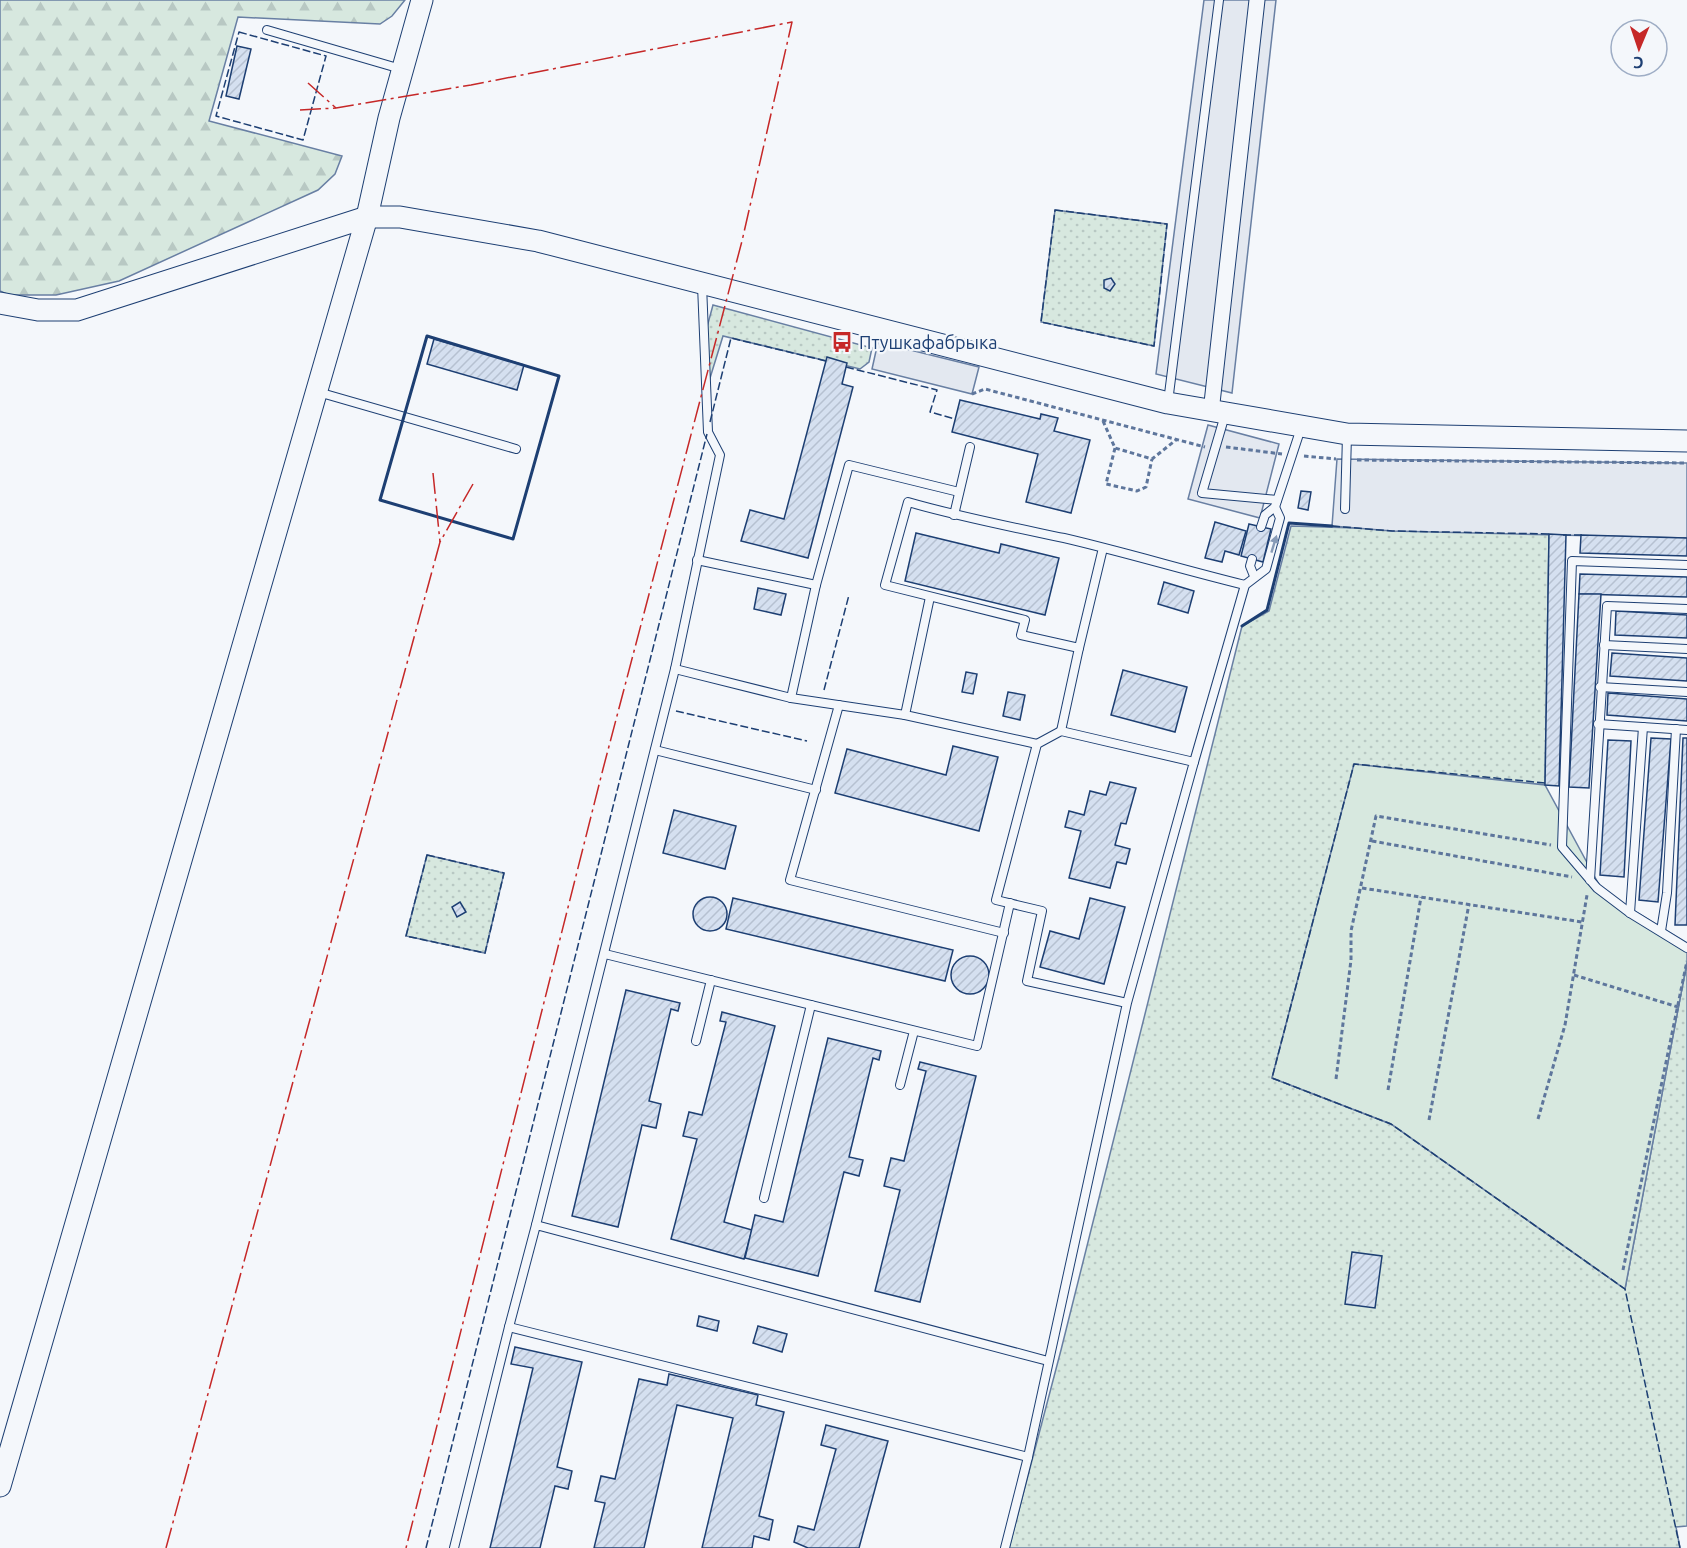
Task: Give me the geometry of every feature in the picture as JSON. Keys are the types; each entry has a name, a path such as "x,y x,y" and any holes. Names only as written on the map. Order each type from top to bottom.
{"main road":[{"path":"0,1486 367,217 422,0"},
{"path":"0,303 38,310 77,310 367,217 400,217 528,239 702,281 1168,403 1301,428 1347,434 1687,441"}],"street":[{"path":"1218,413 1257,0"}],"lane":[{"path":"1168,403 1219,0"},
{"path":"267,30 403,69"},
{"path":"454,1548 675,669 720,455 708,432 702,281"},
{"path":"316,391 516,449"},
{"path":"1218,413 1215,446 1202,493 1276,504"},
{"path":"1261,527 1265,515 1276,504 1301,428"},
{"path":"1345,509 1347,434"},
{"path":"954,515 970,447"},
{"path":"791,698 816,585 849,465 959,492"},
{"path":"1079,648 1021,635 1025,620 885,585 908,502 954,515 1103,548 1245,585"},
{"path":"1005,1548 1028,1457 1127,1003 1245,585 1266,569 1276,537 1281,518 1276,504"},
{"path":"1061,731 1103,548"},
{"path":"1252,559 1250,566 1254,576"},
{"path":"697,561 816,585"},
{"path":"1687,565 1572,561 1562,847 1590,880 1630,913 1687,948"},
{"path":"905,715 930,597"},
{"path":"1590,880 1606,606 1687,609"},
{"path":"1604,645 1687,650"},
{"path":"675,669 791,698 905,715 1037,744 1061,731 1194,762"},
{"path":"1600,687 1687,692"},
{"path":"839,705 790,880 1004,933"},
{"path":"1598,724 1687,730"},
{"path":"1630,913 1643,727"},
{"path":"1661,931 1667,893 1676,729"},
{"path":"1037,744 996,900 1042,911 1027,981 1127,1003"},
{"path":"655,750 816,790"},
{"path":"605,954 977,1046 1010,903"},
{"path":"696,1041 711,980"},
{"path":"764,1198 812,1005"},
{"path":"900,1085 914,1031"},
{"path":"536,1224 1048,1361"},
{"path":"509,1327 1028,1457"}],"path":[{"path":"972,394 985,389 1202,447 1215,446 1347,460 1687,463"},
{"path":"1103,421 1115,448 1106,484 1137,491 1146,487 1152,459 1176,440"},
{"path":"1115,448 1152,459"},
{"path":"1336,1079 1351,960 1350,931 1362,888 1376,816 1562,847"},
{"path":"1372,841 1590,880 1565,1024 1538,1119"},
{"path":"1362,888 1582,922"},
{"path":"1388,1090 1421,897"},
{"path":"1429,1120 1469,904"},
{"path":"1623,1270 1687,961"},
{"path":"1574,975 1678,1006"}],"green space":[{"path":"0,0 405,0 392,16 380,24 238,17 209,121 342,156 335,174 318,190 119,281 56,295 9,295 0,291"},
{"path":"1055,210 1167,224 1154,346 1041,322"},
{"path":"713,305 872,348 869,362 860,369 723,336 706,391 704,338"},
{"path":"1291,526 1549,534 1545,785 1354,765 1272,1078 1391,1124 1625,1289 1687,962 1687,1526 1676,1527 1680,1548 1009,1548 1061,1350 1242,626 1269,611"},
{"path":"1354,764 1545,785 1603,892 1687,943 1687,962 1625,1289 1391,1124 1272,1078"},
{"path":"427,855 504,873 485,953 406,936"}],"shaded area":[{"path":"1204,0 1276,0 1232,393 1156,374"},
{"path":"878,342 979,367 972,394 872,369"},
{"path":"1208,425 1279,444 1260,518 1188,499"},
{"path":"1337,459 1687,463 1687,538 1392,531 1332,526"}],"building":[{"path":"237,46 251,49 239,99 226,96"},
{"path":"1111,278 1115,284 1110,291 1104,288 1104,280"},
{"path":"434,339 524,365 517,390 427,364"},
{"path":"827,357 847,363 842,384 853,387 808,558 741,541 750,510 784,519"},
{"path":"960,400 1040,419 1041,414 1058,418 1054,431 1090,440 1071,513 1026,502 1038,454 952,432"},
{"path":"1301,491 1311,492 1308,510 1298,508"},
{"path":"1215,522 1246,531 1239,555 1225,551 1222,562 1205,558"},
{"path":"1249,524 1271,529 1263,562 1241,556"},
{"path":"916,533 999,553 1001,544 1059,558 1045,615 905,581"},
{"path":"1549,534 1566,535 1559,786 1545,785"},
{"path":"1581,535 1687,538 1687,556 1580,553"},
{"path":"1580,574 1687,577 1687,597 1579,594"},
{"path":"1164,582 1194,591 1188,613 1158,604"},
{"path":"758,588 786,594 781,615 754,609"},
{"path":"1579,594 1601,594 1589,788 1569,787"},
{"path":"1616,611 1687,615 1687,638 1615,635"},
{"path":"1612,653 1687,658 1687,681 1610,676"},
{"path":"1123,670 1187,687 1175,732 1111,715"},
{"path":"966,672 977,674 973,694 962,692"},
{"path":"1008,692 1025,695 1020,720 1003,716"},
{"path":"1608,693 1687,699 1687,721 1607,715"},
{"path":"1651,738 1671,739 1658,902 1639,900"},
{"path":"1683,738 1687,738 1687,925 1675,925"},
{"path":"1608,740 1631,741 1624,877 1600,875"},
{"path":"953,746 998,757 979,831 835,793 847,749 946,775"},
{"path":"1110,782 1136,788 1126,824 1121,823 1115,845 1130,849 1126,864 1117,862 1110,888 1069,878 1081,831 1065,827 1069,811 1084,815 1090,791 1106,795"},
{"path":"674,810 736,826 725,869 663,853"},
{"path":"710,897 722,902 727,914 722,926 710,931 698,926 693,914 698,902"},
{"path":"733,898 953,950 945,981 726,929"},
{"path":"1090,898 1125,907 1104,984 1040,967 1050,931 1079,939"},
{"path":"460,902 466,912 457,917 452,907"},
{"path":"970,956 983,962 989,975 983,988 970,994 957,988 951,975 957,962"},
{"path":"626,990 680,1003 678,1011 671,1009 649,1101 661,1104 656,1128 642,1125 618,1227 572,1216"},
{"path":"722,1012 775,1026 724,1222 752,1230 744,1259 671,1239 697,1139 683,1136 689,1112 702,1115 726,1022 720,1021"},
{"path":"828,1038 881,1051 879,1060 873,1058 849,1157 863,1160 859,1176 844,1172 818,1276 745,1258 755,1215 783,1222"},
{"path":"920,1062 976,1076 920,1302 875,1291 900,1190 884,1186 891,1158 904,1161 926,1071 918,1069"},
{"path":"1352,1252 1382,1256 1375,1308 1345,1304"},
{"path":"699,1316 719,1321 717,1331 697,1326"},
{"path":"758,1326 787,1334 782,1352 753,1343"},
{"path":"515,1347 582,1362 557,1467 572,1471 568,1489 555,1486 540,1548 490,1548 533,1368 511,1364"},
{"path":"669,1374 758,1395 756,1405 784,1412 759,1516 773,1520 769,1540 754,1536 752,1548 702,1548 733,1418 677,1405 644,1548 594,1548 605,1503 595,1501 601,1476 615,1479 639,1379 667,1385"},
{"path":"826,1425 888,1441 859,1548 808,1548 794,1542 798,1526 814,1530 836,1449 821,1445"}],"fence":[{"path":"239,32 326,56 303,140 216,116 239,32"},
{"path":"1055,210 1167,224 1154,346 1041,322 1055,210"},
{"path":"710,422 731,338 826,361"},
{"path":"846,367 937,390 930,412 955,419"},
{"path":"426,1548 707,434"},
{"path":"1332,526 1392,531 1551,534"},
{"path":"1563,535 1584,535"},
{"path":"824,690 849,595"},
{"path":"676,711 807,741"},
{"path":"1545,783 1354,764 1272,1078 1391,1124 1625,1289 1680,1548"},
{"path":"427,855 504,873 485,953 406,936 427,855"}],"wall":[{"path":"427,336 559,376 513,539 380,500 427,336"},
{"path":"1242,626 1267,610 1289,523 1332,526"}],"power":[{"path":"300,110 336,108 471,85 792,22 742,241 603,769 406,1548"},
{"path":"308,83 336,108"},
{"path":"433,473 440,542"},
{"path":"166,1548 440,542 473,484"}],"place":[{"name":"Птушкафабрыка","path":"842,342"}]}
